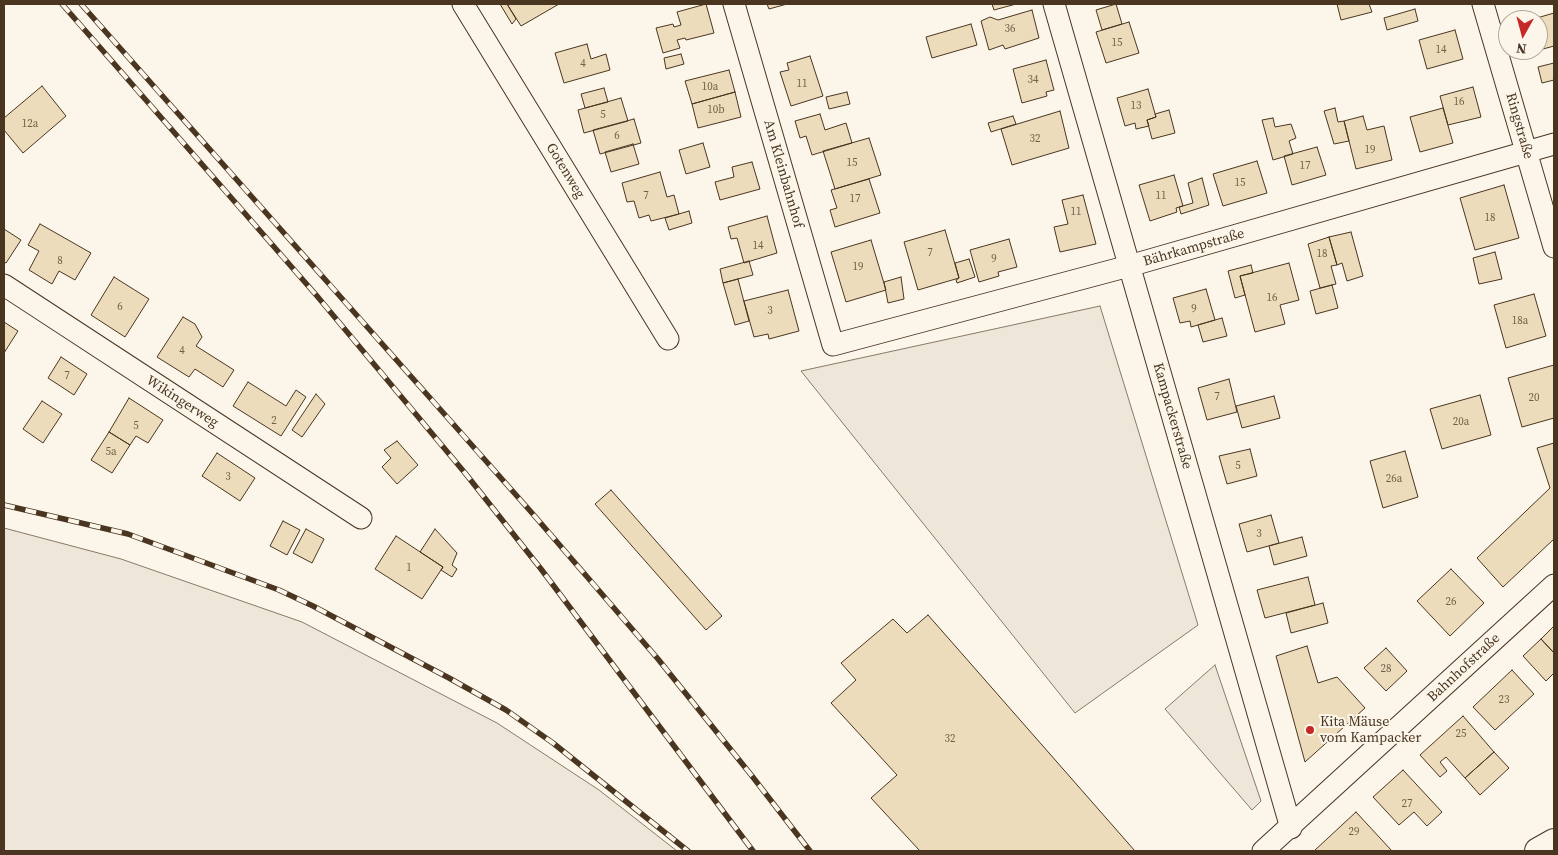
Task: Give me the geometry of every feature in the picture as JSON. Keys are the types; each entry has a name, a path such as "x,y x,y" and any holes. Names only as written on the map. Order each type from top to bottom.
{"street":[{"name":"Gotenweg","path":"462,4 668,339"},
{"name":"Am Kleinbahnhof","path":"734,4 833,345"},
{"name":"Kampackerstraße","path":"1054,4 1290,828"},
{"name":"Ringstraße","path":"1483,4 1554,247"},
{"name":"Bährkampstraße","path":"833,345 1129,266 1554,144"},
{"name":"Wikingerweg","path":"4,286 361,518"},
{"name":"Bahnhofstraße","path":"1264,851 1554,585"},
{"path":"1538,851 1554,842"}],"shaded area":[{"path":"1100,306 1198,625 1075,713 801,371"},
{"path":"4,528 121,559 302,622 497,723 599,790 677,851 4,851"},
{"path":"1215,665 1261,801 1252,810 1165,709"}],"building":[{"path":"500,4 507,4 516,19 512,24"},
{"path":"507,4 559,4 521,26"},
{"path":"706,4 714,33 686,40 685,38 677,40 680,48 663,53 656,28 673,24 674,27 681,25 677,12"},
{"path":"767,4 787,4 769,9"},
{"path":"992,4 1016,4 994,10"},
{"path":"1116,4 1122,24 1102,30 1096,10"},
{"path":"1337,4 1369,4 1372,12 1341,20"},
{"path":"1415,9 1418,21 1387,30 1384,18"},
{"path":"1032,10 1039,38 1005,49 1003,45 989,50 981,21 990,17 998,20"},
{"path":"1554,13 1554,46 1548,48 1548,15"},
{"path":"1129,22 1139,53 1106,63 1096,32"},
{"path":"971,24 977,45 932,58 926,37"},
{"path":"1455,30 1463,59 1427,69 1419,40"},
{"path":"587,44 591,59 606,54 610,70 564,83 555,53"},
{"path":"681,54 684,64 666,69 664,58"},
{"path":"810,56 823,96 791,106 780,72 789,70 787,63"},
{"path":"1046,60 1054,90 1046,92 1047,96 1022,103 1013,69"},
{"path":"1554,63 1554,80 1542,83 1538,67"},
{"path":"729,70 735,92 692,104 685,81"},
{"path":"42,86 66,116 23,153 4,130 4,118"},
{"path":"1473,87 1481,117 1448,125 1440,96"},
{"path":"604,88 608,102 585,108 581,94"},
{"path":"1148,89 1156,117 1147,120 1149,126 1136,129 1135,123 1125,126 1117,98"},
{"path":"735,92 741,117 698,128 692,104"},
{"path":"847,92 850,104 829,109 826,97"},
{"path":"621,98 628,121 584,133 578,110"},
{"path":"1335,108 1338,122 1344,121 1349,141 1334,144 1324,111"},
{"path":"1443,108 1453,143 1420,152 1410,117"},
{"path":"1169,110 1175,133 1152,139 1147,120 1156,117 1155,114"},
{"path":"1060,111 1069,148 1012,165 1001,129"},
{"path":"820,114 825,130 846,123 852,143 812,155 806,136 800,138 795,121"},
{"path":"1013,116 1016,124 991,132 988,123"},
{"path":"1363,116 1367,130 1384,126 1392,160 1356,169 1344,121"},
{"path":"1273,118 1275,127 1291,124 1296,138 1289,141 1293,154 1273,160 1262,120"},
{"path":"634,119 641,143 600,154 593,130"},
{"path":"869,138 881,175 835,189 823,151"},
{"path":"703,143 710,167 686,174 679,150"},
{"path":"633,144 639,164 611,172 605,152"},
{"path":"1317,147 1326,175 1292,185 1284,156"},
{"path":"1257,161 1267,193 1223,206 1213,174"},
{"path":"752,162 760,189 720,200 715,182 734,177 732,167"},
{"path":"660,172 667,197 674,195 679,214 651,221 649,215 639,218 634,201 627,202 622,183"},
{"path":"1174,175 1183,206 1176,208 1177,212 1150,221 1139,185"},
{"path":"1202,178 1209,205 1181,214 1179,207 1193,203 1188,183"},
{"path":"869,179 880,213 835,227 830,210 837,208 831,190"},
{"path":"1504,185 1519,238 1475,250 1460,198"},
{"path":"1083,195 1096,244 1060,252 1054,227 1068,224 1062,200"},
{"path":"689,211 692,223 669,230 665,218"},
{"path":"767,216 777,253 744,263 737,238 731,239 728,227"},
{"path":"40,224 91,253 75,280 59,271 52,284 29,270 39,251 28,245"},
{"path":"4,229 21,240 6,263 4,262"},
{"path":"945,230 959,278 918,290 904,242"},
{"path":"1351,232 1363,276 1347,281 1342,263 1337,265 1329,237"},
{"path":"1329,237 1337,265 1331,266 1336,284 1320,288 1308,244"},
{"path":"1009,239 1017,267 998,272 999,276 979,282 970,250"},
{"path":"871,240 886,290 846,302 831,252"},
{"path":"1495,252 1502,279 1479,284 1473,258"},
{"path":"969,259 975,277 957,283 956,280 959,278 955,263"},
{"path":"749,261 753,275 723,283 720,269"},
{"path":"1289,263 1299,300 1280,305 1285,324 1255,332 1240,276"},
{"path":"1251,265 1253,273 1240,276 1245,295 1235,298 1228,271"},
{"path":"114,277 149,299 125,337 91,315"},
{"path":"901,277 904,299 888,303 884,282"},
{"path":"738,279 749,321 735,325 723,283"},
{"path":"1332,285 1338,308 1316,314 1310,291"},
{"path":"1206,289 1215,320 1191,327 1190,321 1180,323 1173,298"},
{"path":"788,290 799,331 769,339 768,334 754,337 744,301"},
{"path":"1534,294 1546,336 1506,348 1494,305"},
{"path":"183,317 195,324 202,337 196,346 234,370 223,387 195,369 189,377 157,357"},
{"path":"1222,318 1227,336 1203,342 1198,325"},
{"path":"4,322 18,331 4,353"},
{"path":"61,357 87,374 74,395 48,378"},
{"path":"1554,365 1554,418 1522,427 1508,378"},
{"path":"1229,379 1237,412 1207,420 1198,388"},
{"path":"248,382 286,406 296,390 306,397 281,436 233,406"},
{"path":"316,394 325,404 302,437 292,430"},
{"path":"1480,395 1491,435 1442,449 1430,409"},
{"path":"1274,396 1280,418 1242,428 1236,406"},
{"path":"129,398 163,420 148,443 136,436 130,445 109,432"},
{"path":"42,401 62,414 43,443 23,429"},
{"path":"109,432 130,445 112,473 91,460"},
{"path":"397,441 418,465 397,484 382,467 391,458 384,450"},
{"path":"1554,443 1554,539 1503,587 1477,558 1550,488 1537,448"},
{"path":"1250,449 1257,476 1227,484 1219,456"},
{"path":"1405,451 1418,497 1383,508 1370,461"},
{"path":"217,453 255,478 240,501 202,476"},
{"path":"611,490 722,616 706,630 595,504"},
{"path":"1271,515 1279,543 1247,552 1239,524"},
{"path":"283,521 300,530 287,555 270,546"},
{"path":"306,529 324,539 312,563 293,553"},
{"path":"435,529 457,553 452,565 457,569 452,577 441,570 443,567 420,552"},
{"path":"396,536 443,567 422,599 375,569"},
{"path":"1302,537 1307,556 1274,565 1269,546"},
{"path":"1451,569 1484,603 1450,636 1417,601"},
{"path":"1308,577 1315,605 1265,618 1257,590"},
{"path":"1323,603 1328,623 1291,633 1286,613"},
{"path":"928,615 1135,851 920,851 871,798 897,775 831,703 856,680 841,663 893,619 907,633"},
{"path":"1554,626 1554,653 1541,639"},
{"path":"1541,639 1554,653 1554,673 1546,681 1523,656"},
{"path":"1307,646 1318,683 1337,677 1365,708 1305,762 1276,656"},
{"path":"1386,648 1407,671 1386,691 1364,668"},
{"path":"1512,670 1534,694 1495,730 1473,707"},
{"path":"1463,716 1494,752 1465,778 1446,757 1440,762 1447,771 1440,777 1420,755"},
{"path":"1494,752 1509,768 1480,795 1465,778"},
{"path":"1403,770 1442,812 1427,826 1414,812 1399,825 1373,797"},
{"path":"1356,812 1392,851 1314,851"}],"railway":[{"path":"62,4 317,296 465,473 541,569 753,851"},
{"path":"81,4 532,513 658,659 810,851"},
{"path":"4,505 128,534 279,590 313,606 506,710 553,743 688,851"}],"place":[{"name":"Kita Mäuse vom Kampacker","path":"1310,730"}]}
